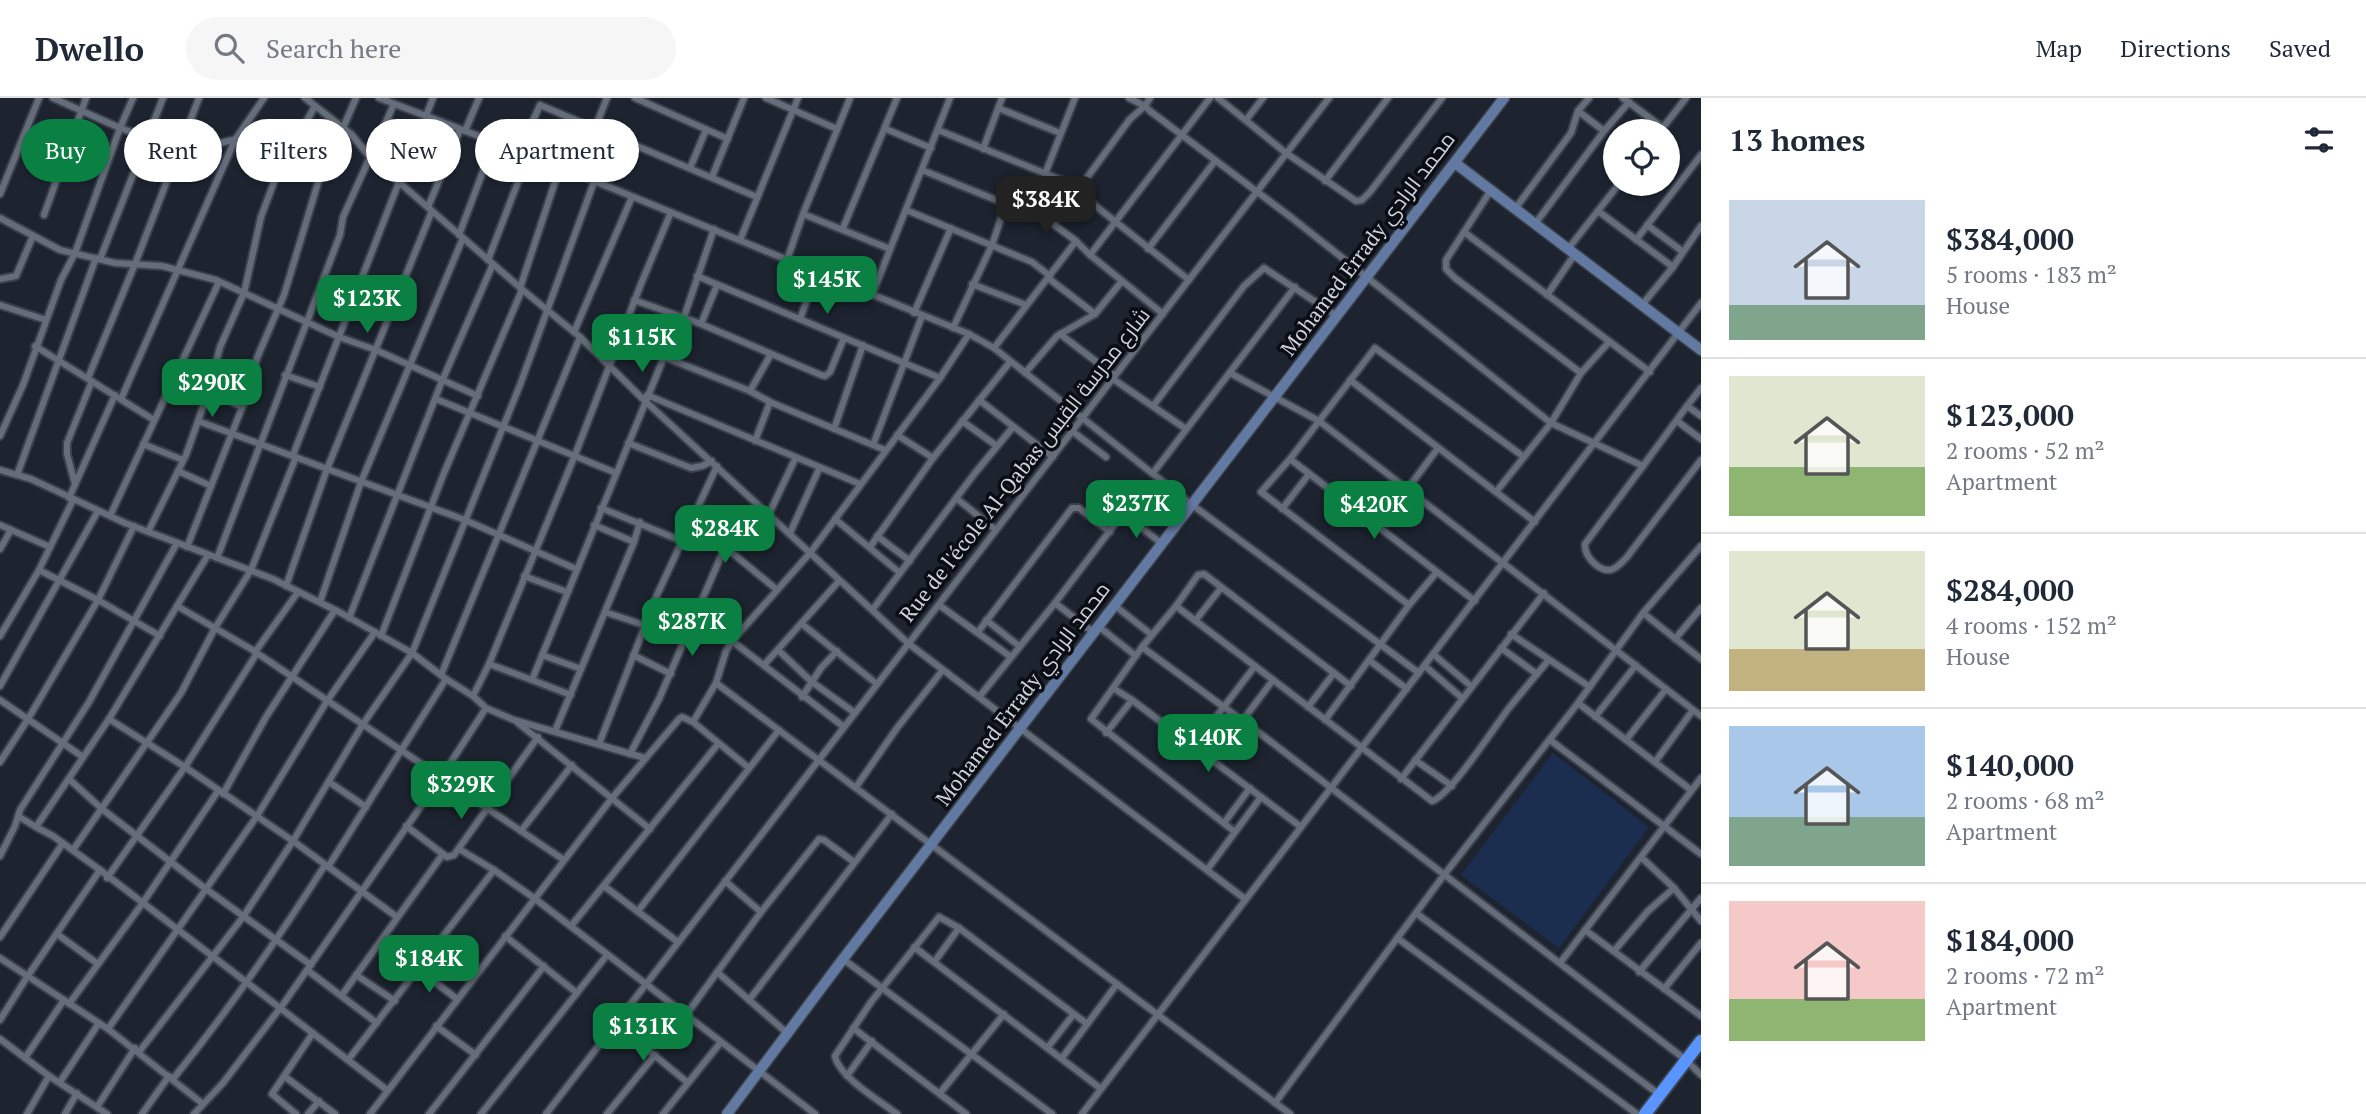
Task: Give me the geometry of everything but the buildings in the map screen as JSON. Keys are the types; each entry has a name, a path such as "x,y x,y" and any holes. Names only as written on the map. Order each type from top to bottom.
{"highway":[{"path":"1645,1114 1701,1041"}],"street":[{"path":"0,194 39,98"},
{"path":"52,98 124,129"},
{"path":"44,215 86,98"},
{"path":"0,436 23,385 61,280 75,253 133,98"},
{"path":"156,119 163,98"},
{"path":"191,119 199,98"},
{"path":"0,635 50,547 75,484 177,269 234,139 264,98"},
{"path":"305,98 331,119"},
{"path":"348,119 356,98"},
{"path":"379,98 475,135"},
{"path":"427,117 433,98"},
{"path":"286,586 327,469 430,209 462,131 479,98"},
{"path":"599,119 607,98"},
{"path":"712,177 744,98"},
{"path":"765,98 837,129"},
{"path":"740,240 798,98"},
{"path":"787,260 850,98"},
{"path":"843,228 897,98"},
{"path":"872,295 950,98"},
{"path":"983,149 1002,98"},
{"path":"1045,174 1075,98"},
{"path":"1129,98 1145,106 1292,218 1551,423 1643,467"},
{"path":"1053,224 1130,119 1150,98"},
{"path":"1090,255 1210,98"},
{"path":"1218,98 1286,153 1356,201 1362,200 1442,98"},
{"path":"1246,120 1263,98"},
{"name":"Rue de l'école Al-Qabas شارع مدرسة القبس","path":"548,1113 1329,98"},
{"path":"1325,181 1388,98"},
{"name":"Mohamed Errady محمد الرادي","path":"729,1113 843,959 1504,98"},
{"path":"1515,209 1571,133 1578,111 1589,98"},
{"path":"1670,119 1686,98"},
{"path":"638,99 727,139"},
{"path":"1613,119 1626,100 1648,119"},
{"path":"534,119 541,102 576,119"},
{"path":"387,119 394,104"},
{"path":"307,119 315,106"},
{"path":"998,108 1060,133"},
{"path":"1578,111 1603,130"},
{"path":"886,129 931,148"},
{"path":"690,168 706,130"},
{"path":"938,131 1079,190 1116,223 1189,280"},
{"path":"1535,224 1603,132"},
{"path":"352,138 366,153"},
{"path":"222,142 234,139"},
{"path":"639,147 757,197"},
{"path":"1636,240 1701,155"},
{"path":"1148,249 1215,161"},
{"path":"1455,163 1701,350"},
{"path":"217,558 340,235 343,217 366,165"},
{"path":"922,170 1032,212 1053,224 1163,314"},
{"path":"17,475 57,360 130,182"},
{"path":"75,484 67,454 67,443 167,182"},
{"path":"148,532 183,460 209,390 220,347 244,293 261,217 273,182"},
{"path":"187,547 242,407 257,358 279,308 318,182"},
{"path":"73,850 149,743 251,570 399,182 521,289 577,334 610,368 646,398 909,645 1245,899"},
{"path":"320,602 361,482 461,236 480,182"},
{"path":"349,618 490,262 519,182"},
{"path":"108,1028 257,816 327,701 378,634 521,289 554,182"},
{"path":"97,1107 137,1050 243,916 293,841 363,724 412,653 549,310 594,182 969,334 994,348 1191,504 1419,673"},
{"path":"1491,190 1446,260 1446,268 1455,278 1581,373"},
{"path":"1546,295 1571,252 1610,196"},
{"path":"142,1114 206,1037 277,939 366,807 443,677 632,197"},
{"path":"953,328 992,245 1006,204"},
{"path":"906,210 1032,262 1095,314"},
{"path":"1598,211 1673,268"},
{"path":"473,696 489,664 575,455 671,212"},
{"path":"803,214 890,249"},
{"path":"0,218 60,250 128,265 177,269 219,282 478,396"},
{"path":"1647,225 1682,251"},
{"path":"1642,305 1673,268 1701,226"},
{"path":"914,313 951,228"},
{"path":"684,317 714,229"},
{"path":"1464,232 1650,372"},
{"path":"0,279 16,276 33,236"},
{"path":"994,348 1076,241"},
{"path":"1153,406 1244,286 1264,268 1337,316"},
{"path":"800,319 817,272"},
{"path":"697,276 940,378"},
{"path":"1025,373 1060,334 1095,314 1122,281"},
{"path":"110,516 219,282"},
{"path":"972,284 1026,305"},
{"path":"701,324 717,285"},
{"path":"1153,473 1295,287"},
{"path":"634,300 684,317 825,376 830,372 844,338"},
{"path":"1082,1114 1701,303"},
{"path":"0,305 46,320"},
{"path":"873,444 922,316"},
{"path":"693,722 716,684 726,651 732,641 810,553 940,378 969,334"},
{"path":"1060,334 1186,429"},
{"path":"622,337 885,450"},
{"path":"1496,492 1551,423 1581,373 1609,342"},
{"path":"834,429 863,345"},
{"path":"35,346 154,419"},
{"path":"1409,605 1261,492 1290,459 1375,348 1524,457"},
{"path":"750,391 771,354"},
{"path":"532,680 664,357"},
{"path":"870,547 933,458 1010,362"},
{"path":"1230,373 1319,421 1701,716"},
{"path":"175,374 242,407"},
{"path":"285,375 320,387"},
{"path":"1350,380 1535,522"},
{"path":"1701,388 1585,544 1585,555 1588,559 1604,569 1616,568 1701,460"},
{"path":"646,398 860,484"},
{"path":"436,399 616,473"},
{"path":"979,400 1053,457"},
{"path":"755,441 770,402"},
{"path":"1688,406 1701,416"},
{"path":"198,421 465,520 576,569"},
{"path":"962,421 997,446"},
{"path":"1677,421 1701,439"},
{"path":"873,609 1013,427"},
{"path":"1072,431 1106,457"},
{"path":"897,435 933,458"},
{"path":"628,443 691,468 715,464"},
{"path":"143,444 183,460"},
{"path":"1379,527 1438,448"},
{"path":"769,514 795,459"},
{"path":"1290,459 1475,601"},
{"path":"599,744 644,625 715,464"},
{"path":"790,533 819,469"},
{"path":"0,470 148,532 251,570 320,602 412,653 486,708 514,720 645,758"},
{"path":"178,471 211,486"},
{"path":"1282,509 1309,474"},
{"path":"956,498 996,530"},
{"path":"601,508 682,541"},
{"path":"978,632 1072,509 1079,508 1110,532"},
{"path":"0,686 98,511"},
{"path":"979,697 1123,514 1161,543"},
{"path":"691,519 776,589"},
{"path":"835,519 900,573"},
{"path":"555,731 640,522"},
{"path":"0,525 50,547"},
{"path":"594,525 634,542"},
{"path":"0,762 99,600 134,526"},
{"path":"0,549 11,530"},
{"path":"877,536 910,561"},
{"path":"0,856 18,816 89,702 177,543"},
{"path":"1275,1103 1643,613 1701,546"},
{"path":"630,754 670,674 725,547"},
{"path":"36,827 109,719 208,555"},
{"path":"39,570 99,600 160,636"},
{"path":"1325,720 1409,605 1437,572"},
{"path":"1235,832 1092,722 1091,716 1200,573 1351,686"},
{"path":"524,576 567,592"},
{"path":"764,665 839,581"},
{"path":"1195,621 1221,588"},
{"path":"107,878 185,767 256,652 298,592"},
{"path":"1401,779 1544,593"},
{"path":"1055,603 1136,656"},
{"path":"939,605 1010,657"},
{"path":"1114,605 1152,635"},
{"path":"177,606 256,652 564,860"},
{"path":"1177,606 1432,802 1452,786 1548,661"},
{"path":"1675,639 1701,608"},
{"path":"25,1058 142,904 170,860 220,792 335,610"},
{"path":"605,612 644,625"},
{"path":"1643,613 1701,658"},
{"path":"986,620 1020,646"},
{"path":"802,624 877,684"},
{"path":"1511,634 1590,687"},
{"path":"732,641 802,697 845,727"},
{"path":"1142,647 1560,963 1686,1060 1701,1075"},
{"path":"1501,648 1537,674"},
{"path":"778,650 812,682 855,713"},
{"path":"802,697 821,668 837,651"},
{"path":"1433,654 1471,686"},
{"path":"542,655 582,669"},
{"path":"633,655 670,674"},
{"path":"1370,661 1407,689"},
{"path":"489,664 571,695"},
{"path":"1595,718 1636,665"},
{"path":"1194,746 1255,666"},
{"path":"1424,666 1462,698"},
{"path":"856,787 897,728 942,671"},
{"path":"1308,707 1334,673"},
{"path":"1213,760 1273,680"},
{"path":"716,684 1290,1114"},
{"path":"1113,688 1301,827"},
{"path":"1626,740 1666,689"},
{"path":"0,700 83,757"},
{"path":"1106,733 1132,700"},
{"path":"1578,703 1691,790"},
{"path":"194,1114 223,1083 309,967 486,708"},
{"path":"1655,762 1693,710"},
{"path":"370,1114 612,798 681,717 693,722 749,768"},
{"path":"109,719 257,816 397,918"},
{"path":"514,720 650,828"},
{"path":"638,911 779,730"},
{"path":"406,826 450,857 459,849 486,807 538,737"},
{"path":"1550,740 1700,851"},
{"path":"571,926 718,744"},
{"path":"1415,760 1452,786"},
{"path":"521,831 572,765"},
{"path":"1560,963 1701,778"},
{"path":"69,779 102,809 206,889 277,939 377,1023"},
{"path":"329,782 366,807"},
{"path":"1224,823 1250,788"},
{"path":"1207,870 1261,797"},
{"path":"749,1000 892,814"},
{"path":"18,816 63,843 100,870 387,1090"},
{"path":"686,1015 761,912 819,839 853,862"},
{"path":"0,937 63,843"},
{"path":"459,849 534,898 815,1114"},
{"path":"342,995 443,854"},
{"path":"1641,857 1674,888 1701,921"},
{"path":"0,1020 100,870"},
{"path":"348,1060 494,870"},
{"path":"725,881 761,912"},
{"path":"604,886 678,942"},
{"path":"1614,951 1648,911 1674,888"},
{"path":"1639,972 1701,898"},
{"path":"1416,913 1660,1095"},
{"path":"897,1114 847,1076 835,1056 882,989 939,917 959,928 1086,1023"},
{"path":"935,961 959,928"},
{"path":"1585,930 1701,1016"},
{"path":"57,934 98,964"},
{"path":"505,936 577,993"},
{"path":"1397,939 1637,1114"},
{"path":"1664,989 1701,943"},
{"path":"914,947 1100,1088"},
{"path":"481,1114 607,955"},
{"path":"0,958 108,1028 203,1104"},
{"path":"843,959 1052,1114"},
{"path":"430,1114 544,966"},
{"path":"418,969 457,999"},
{"path":"717,972 787,1033"},
{"path":"356,975 395,1001"},
{"path":"1062,1058 1117,984"},
{"path":"940,1093 1004,1014"},
{"path":"1048,1047 1073,1015"},
{"path":"60,1082 99,1023"},
{"path":"615,1023 688,1082"},
{"path":"436,1026 476,1055"},
{"path":"853,1028 967,1114"},
{"path":"296,1114 272,1095 313,1033"},
{"path":"0,1040 107,1114"},
{"path":"847,1076 872,1041"},
{"path":"663,1114 721,1042"},
{"path":"607,1114 654,1055"},
{"path":"27,1114 49,1076"},
{"path":"284,1076 335,1114"},
{"path":"65,1114 77,1093"},
{"path":"308,1114 319,1101"}],"shaded area":[{"path":"1553,753 1649,827 1559,948 1461,875"}]}
